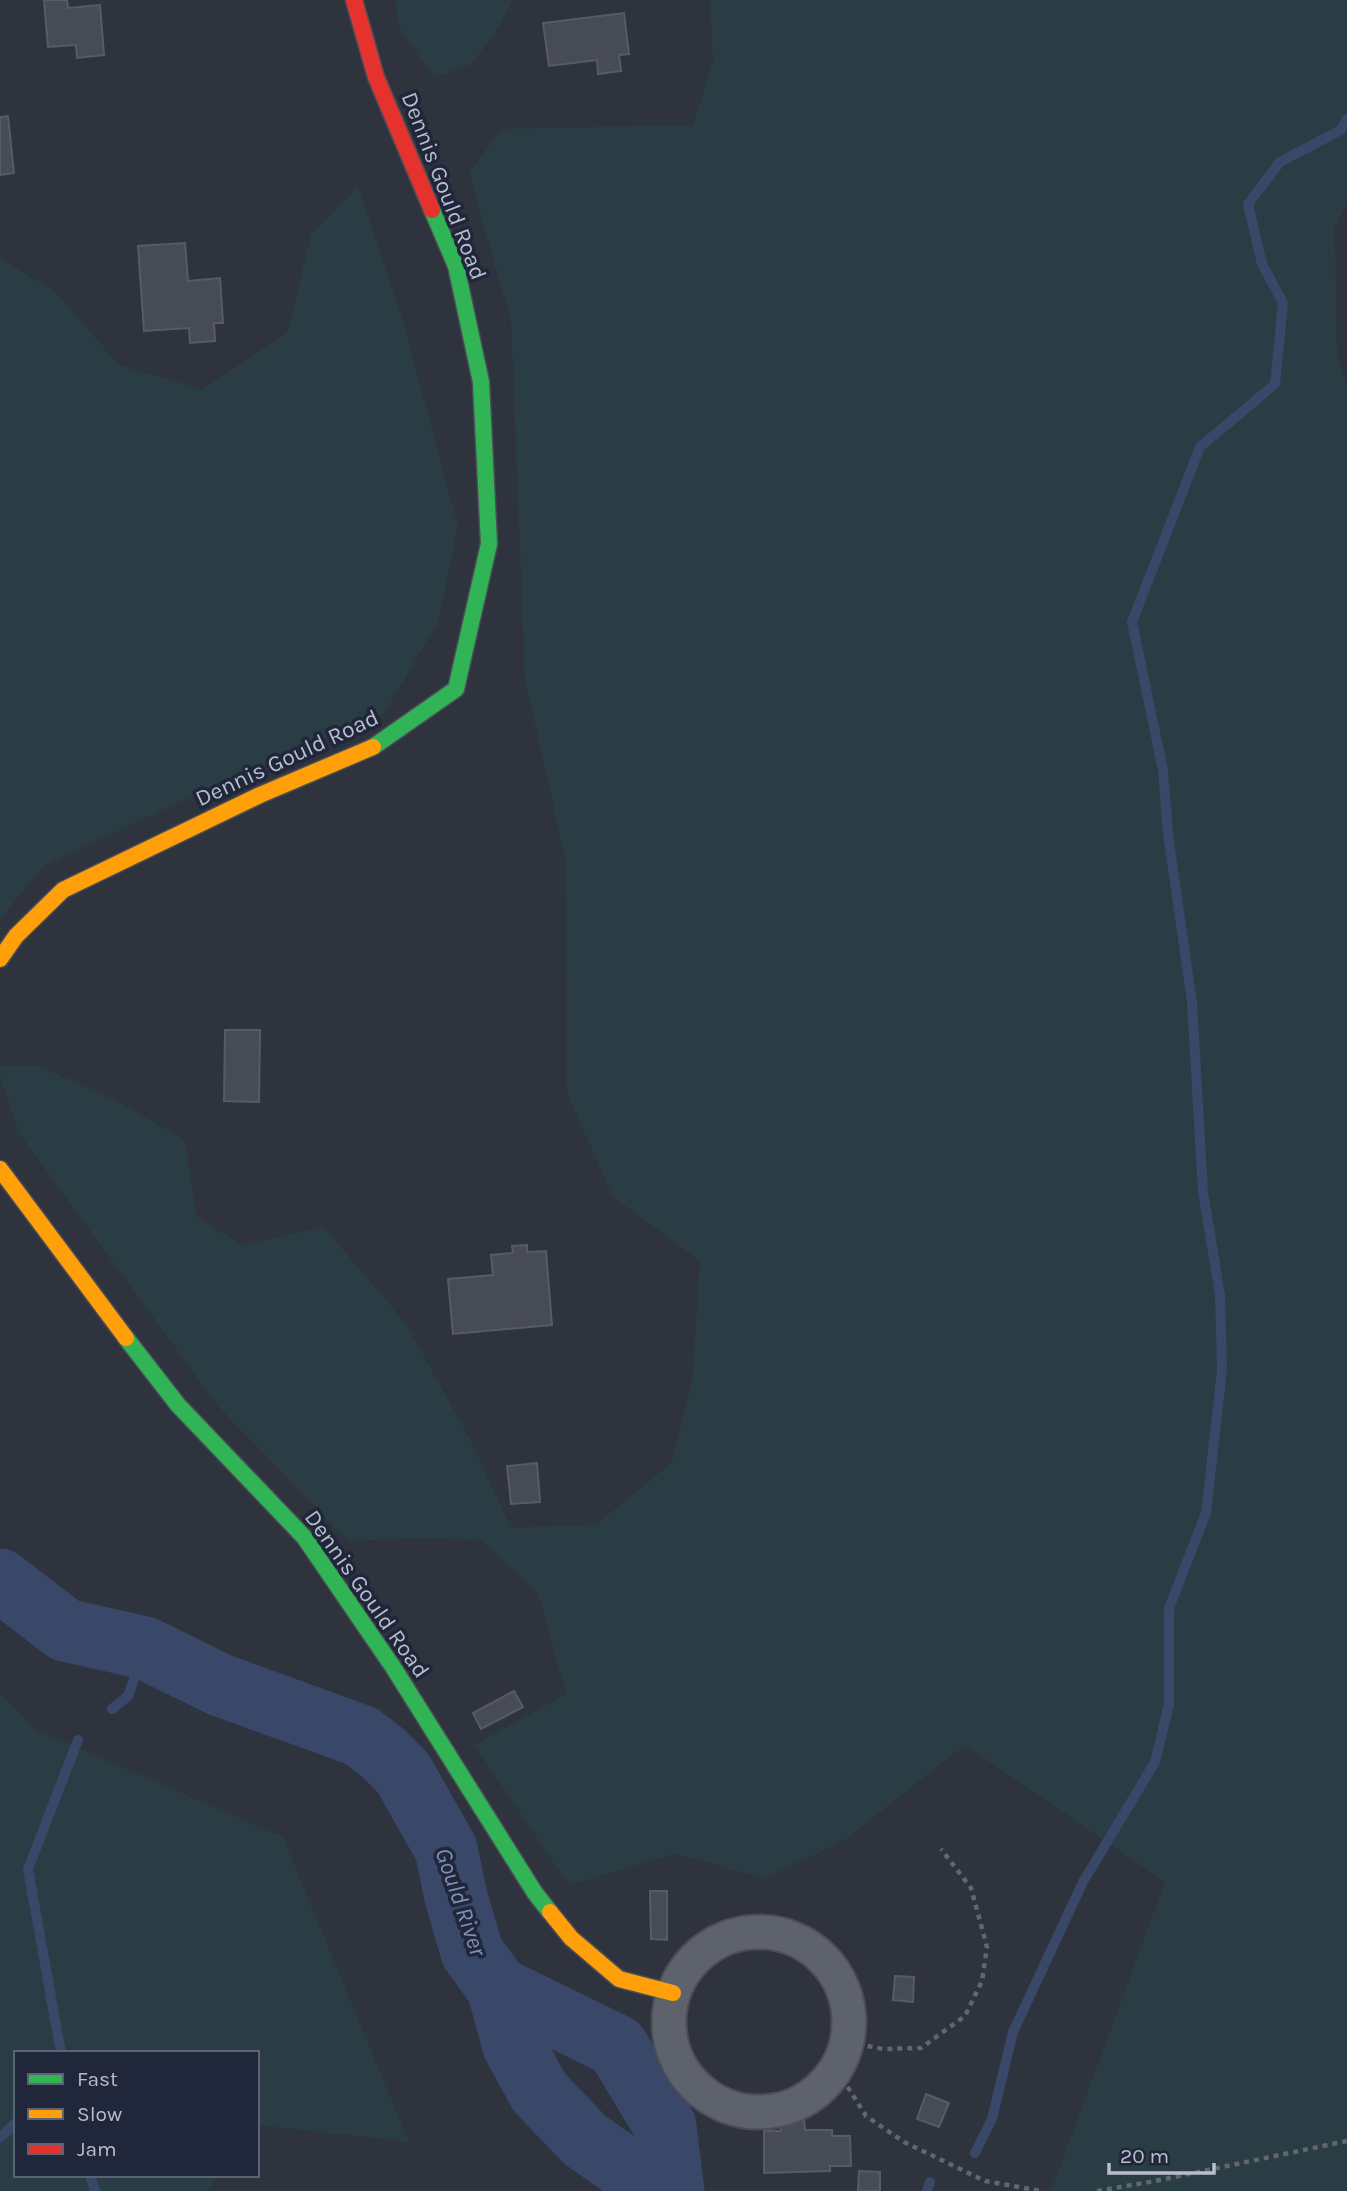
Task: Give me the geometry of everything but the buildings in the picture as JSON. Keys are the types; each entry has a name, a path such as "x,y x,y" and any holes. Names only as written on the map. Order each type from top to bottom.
{"street":[{"name":"Dennis Gould Road","path":"0,959 16,936 63,890 260,795 374,746 456,689 489,544 481,382 456,266 376,77 354,0"},
{"name":"Dennis Gould Road","path":"0,1169 178,1405 304,1537 393,1667 535,1893 571,1938 619,1979 673,1993"},
{"path":"768,1931 798,1940 823,1957 841,1982 850,2011 842,2056 818,2092 792,2106 764,2113 735,2109 708,2097 687,2077 682,2068 673,2051 668,2022 673,1993 687,1967 710,1946 737,1934 768,1931"}],"path":[{"path":"941,1849 971,1888 987,1947 982,1981 965,2016 921,2048 883,2049 842,2056 866,2116 905,2142 985,2181 1041,2191"},
{"path":"1097,2191 1347,2141"}],"shaded area":[{"path":"395,0 513,0 494,35 471,64 434,78 399,27"},
{"path":"710,0 1347,0 1347,204 1335,227 1337,355 1347,384 1347,2191 1051,2191 1165,1882 965,1745 842,1842 764,1878 675,1854 569,1885 474,1745 566,1694 538,1594 483,1541 429,1538 348,1541 217,1405 19,1133 0,1076 0,1066 40,1066 122,1104 185,1140 197,1217 242,1245 324,1227 406,1324 469,1437 511,1528 597,1524 672,1462 692,1382 700,1261 612,1196 567,1092 566,863 525,679 511,321 469,173 501,129 693,125 713,61"},
{"path":"358,187 400,310 458,526 438,622 384,714 192,796 43,866 0,920 0,259 55,291 119,365 202,389 287,333 311,235"},
{"path":"0,1692 34,1729 283,1837 409,2142 259,2125 259,2051 14,2051 14,2177 218,2177 208,2191 0,2191"}],"waterway":[{"path":"975,2153 992,2119 1013,2032 1083,1882 1155,1762 1169,1704 1169,1608 1206,1513 1222,1370 1220,1295 1203,1192 1192,1002 1168,834 1163,770 1132,622 1200,447 1275,384 1283,303 1262,264 1248,204 1280,162 1341,130 1347,119"},
{"name":"Gould River","path":"0,1580 65,1630 145,1648 220,1685 361,1736 383,1753 403,1773 446,1849 472,1952 498,1988 617,2046 665,2126 673,2191"},
{"path":"112,1709 128,1696 145,1648"},
{"path":"61,2051 28,1869 78,1740"},
{"path":"498,1988 514,2046 539,2092 585,2140 658,2191"},
{"path":"0,2138 14,2124"},
{"path":"91,2177 95,2191"},
{"path":"927,2191 930,2182"}],"traffic: fast":[{"path":"373,747 456,689 489,544 481,382 456,266 432,210"},
{"path":"126,1338 178,1405 304,1537 393,1667 535,1893 550,1912"}],"traffic: slow":[{"path":"0,959 16,936 63,890 260,795 373,747"},
{"path":"0,1169 126,1338"},
{"path":"550,1912 571,1938 619,1979 673,1993"}],"traffic: jam":[{"path":"354,0 376,77 432,210"}]}
